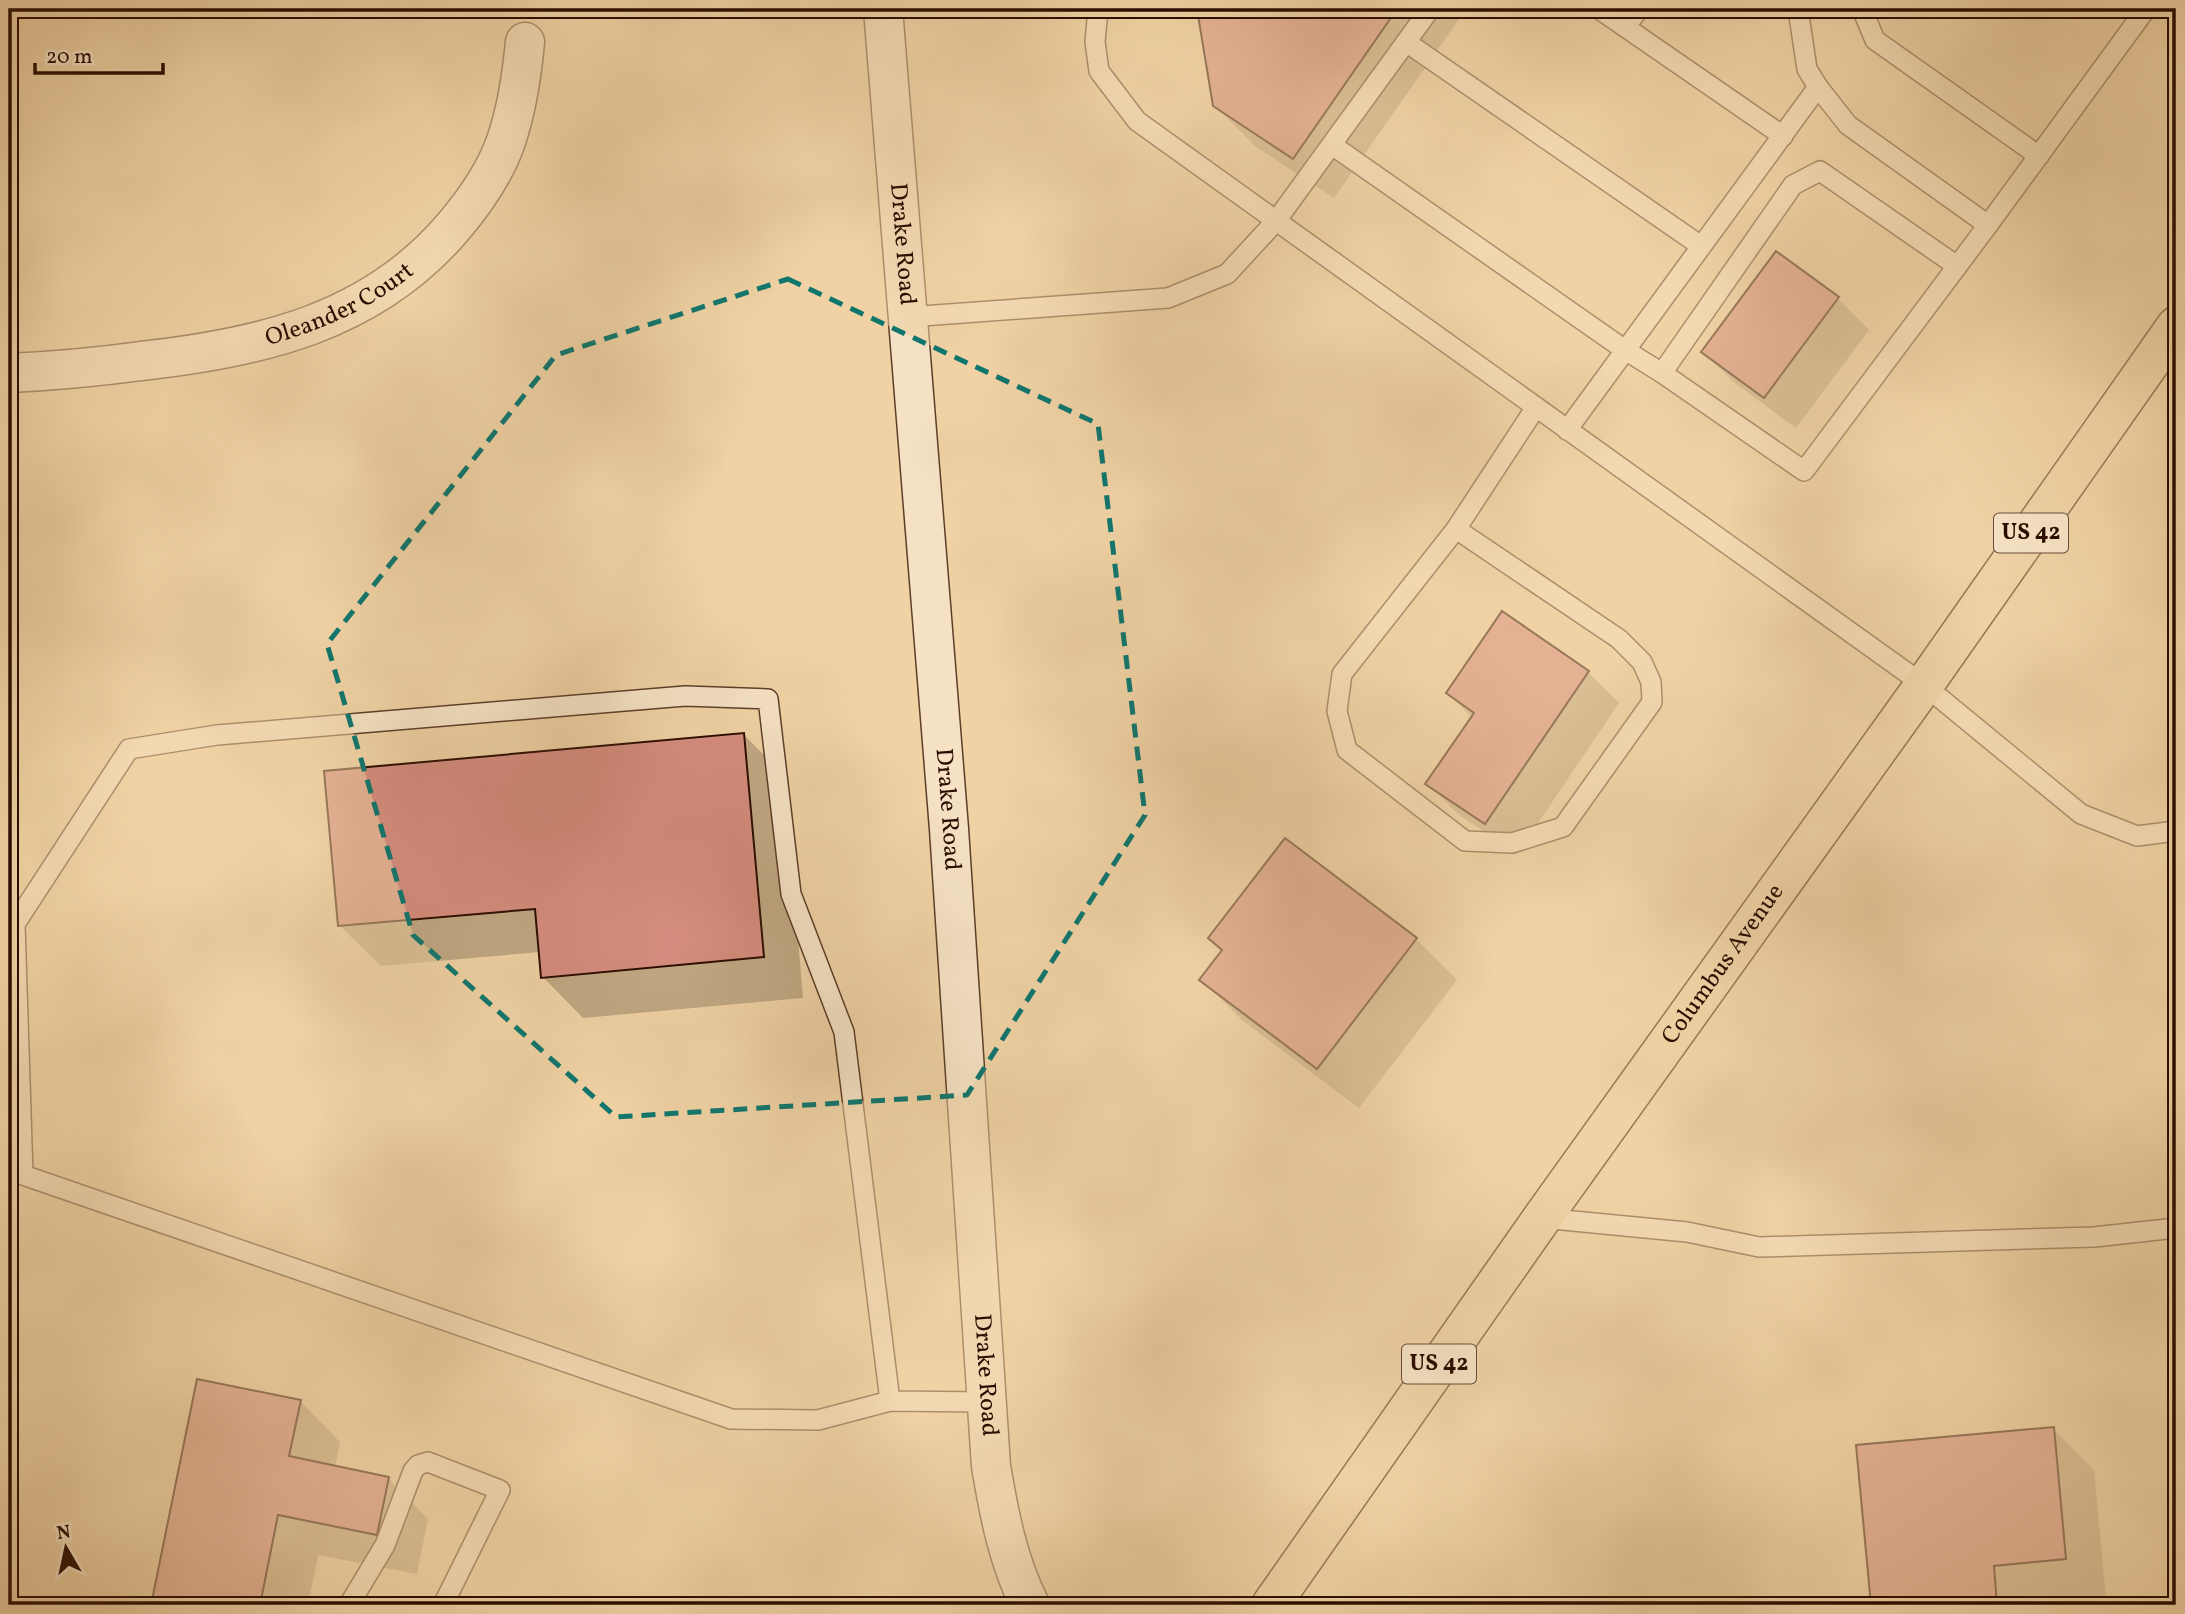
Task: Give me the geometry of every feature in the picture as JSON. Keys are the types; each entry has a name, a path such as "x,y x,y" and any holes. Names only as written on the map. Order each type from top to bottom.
{"main road":[{"name":"Columbus Avenue","path":"1271,1605 1542,1218 1924,685 2176,326"}],"street":[{"name":"Drake Road","path":"883,9 949,829 991,1466 1002,1528 1021,1587 1030,1605"},
{"name":"Oleander Court","path":"9,373 71,370 202,354 267,341 328,319 385,289 435,248 477,198 493,170 506,140 522,75 525,41"}],"lane":[{"path":"1098,9 1095,42 1099,71 1138,121 1924,685 2081,814 2137,836 2176,831"},
{"path":"908,317 1168,298 1227,274 1276,221 1430,9"},
{"path":"1599,9 1783,136"},
{"path":"1626,27 1639,9"},
{"path":"1798,9 1807,69 1848,125 1988,225"},
{"path":"1862,9 1875,40 2039,156"},
{"path":"1332,145 1625,350 1804,471 2143,13 2137,9"},
{"path":"1406,42 1701,246"},
{"path":"1567,430 1818,87"},
{"path":"1662,373 1793,185 1820,171 1957,266"},
{"path":"1456,529 1619,639 1642,662 1651,682 1652,702 1563,827 1512,842 1465,841 1347,750 1337,711 1342,674 1456,529 1536,407"},
{"path":"890,1401 845,1032 792,894 768,699 671,697 217,735 129,749 15,924 23,1175 731,1419 818,1420 890,1401 987,1402"},
{"path":"1542,1218 1687,1232 1759,1247 2094,1237 2176,1228"},
{"path":"349,1605 386,1545 413,1471 418,1465 428,1462 500,1490 443,1605"}],"highlighted area":[{"path":"788,279 1098,424 1145,815 967,1095 616,1117 413,935 327,644 556,355"}],"building":[{"path":"1197,9 1397,9 1293,159 1213,106"},
{"path":"1776,251 1839,297 1764,398 1701,352"},
{"path":"1502,611 1589,671 1485,824 1425,784 1474,713 1446,693"},
{"path":"744,733 764,957 541,978 535,909 338,926 324,771"},
{"path":"1285,838 1417,938 1317,1069 1199,980 1222,950 1208,938"},
{"path":"197,1379 301,1400 289,1456 389,1477 377,1535 278,1515 260,1605 151,1605"},
{"path":"2054,1427 2066,1559 1994,1566 1997,1605 1871,1605 1856,1445"}]}
